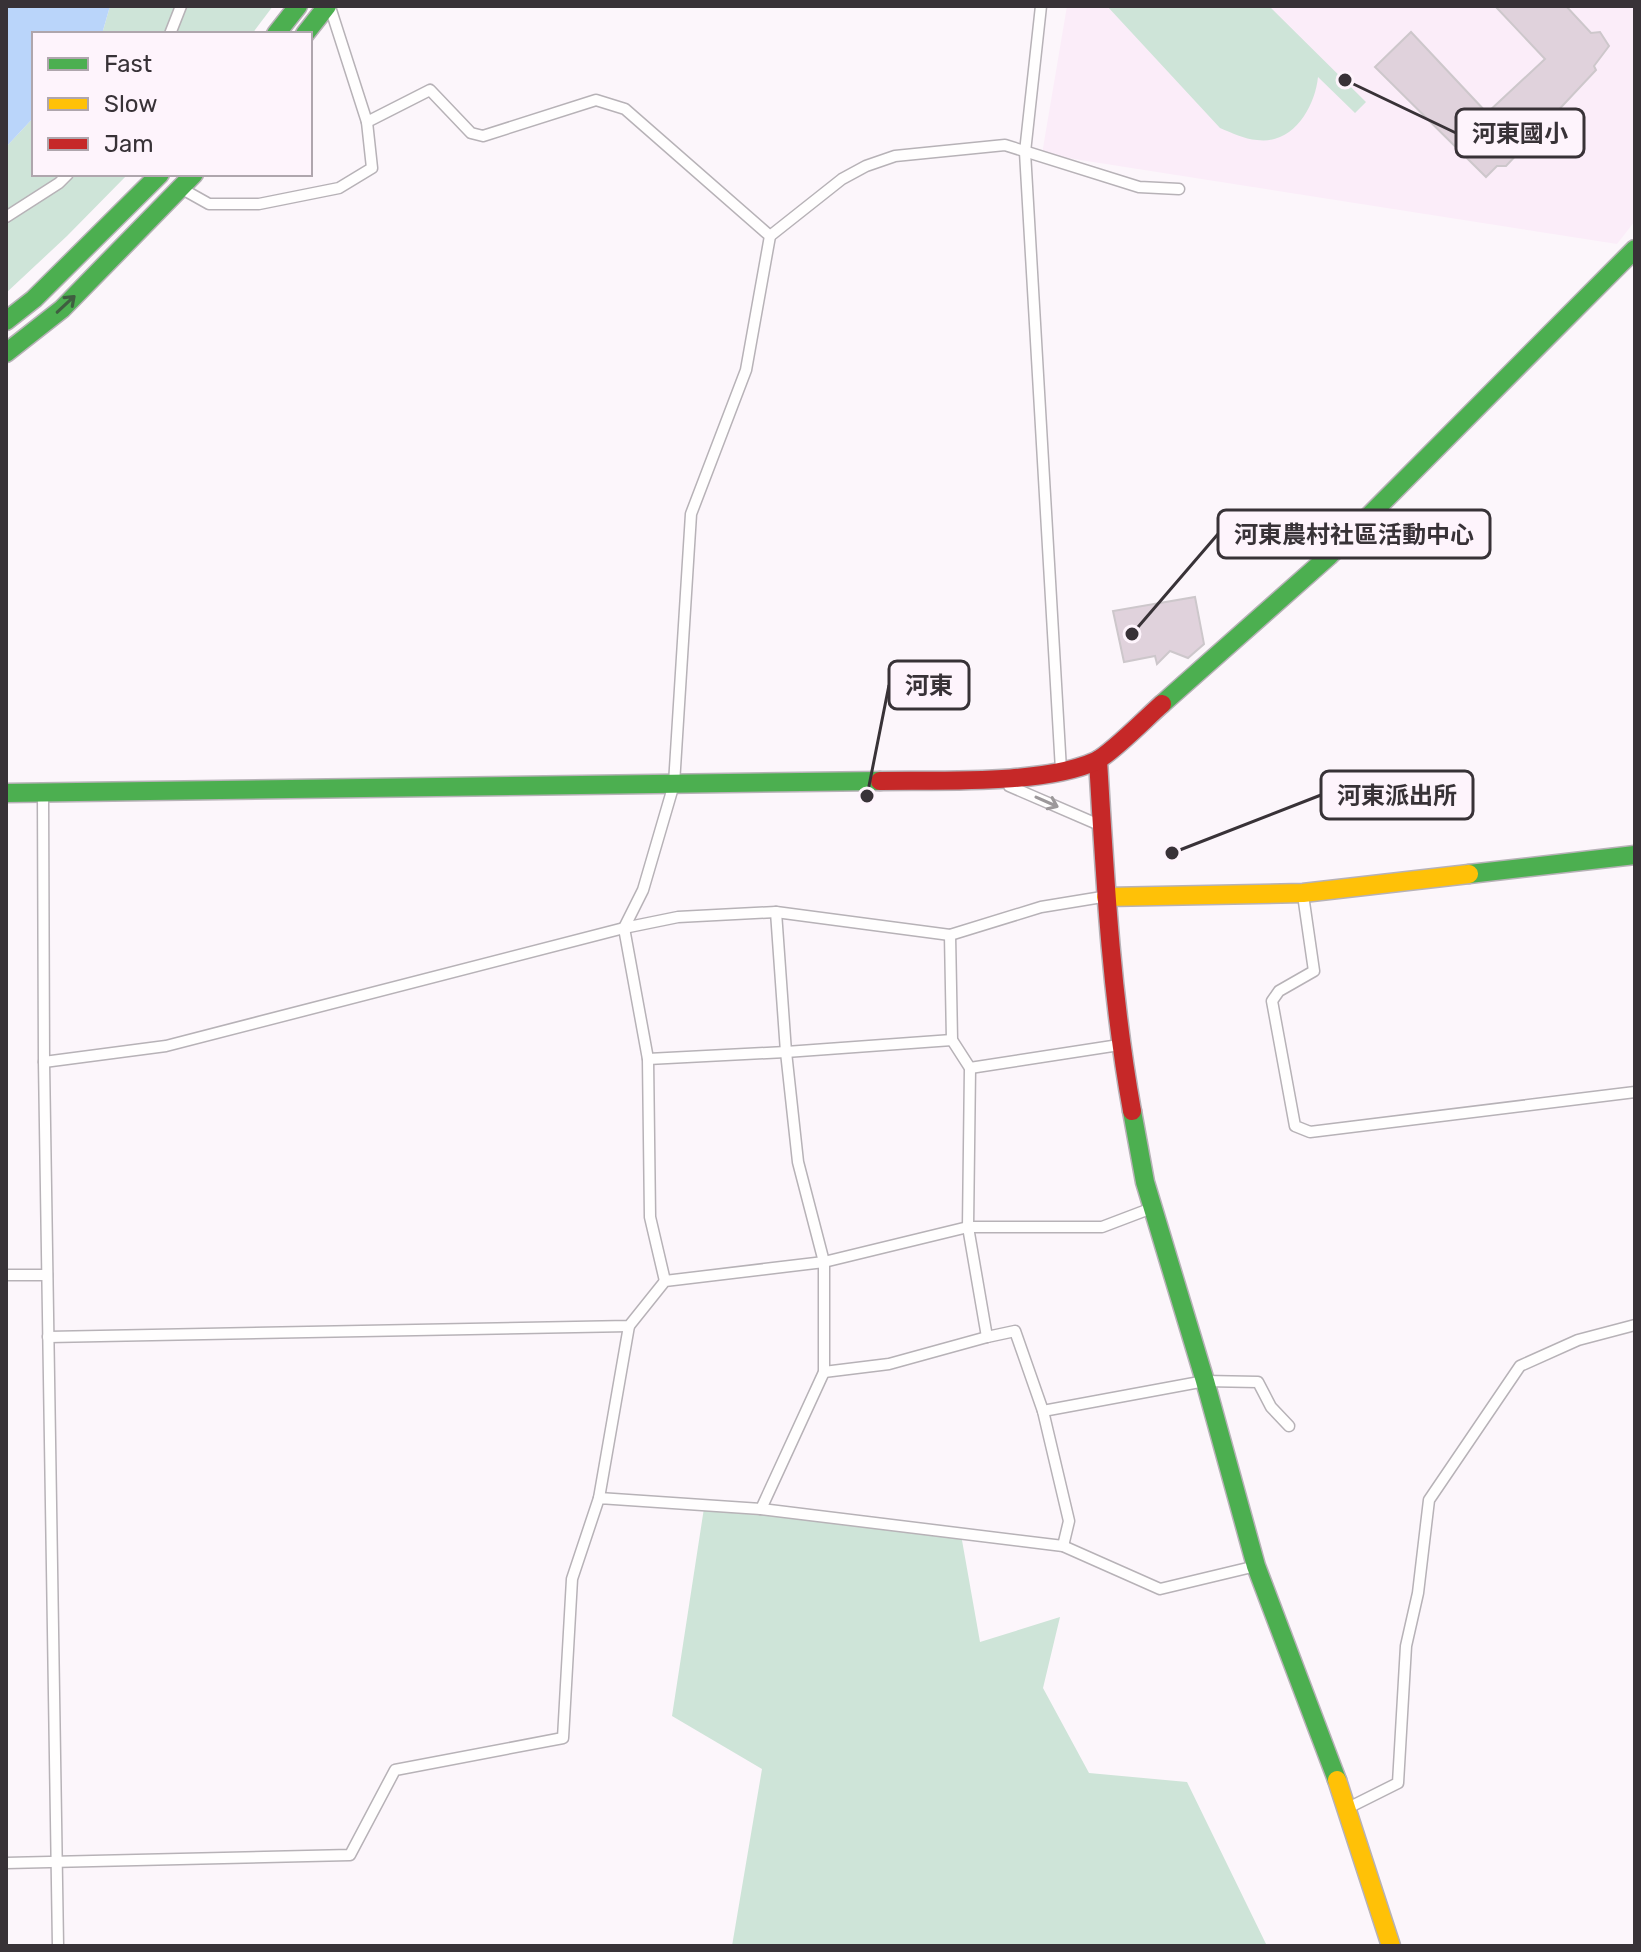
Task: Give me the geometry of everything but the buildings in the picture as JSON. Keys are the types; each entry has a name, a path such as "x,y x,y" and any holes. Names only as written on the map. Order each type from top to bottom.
{"street":[{"path":"278,32 298,6"},
{"path":"307,32 328,6"},
{"path":"6,321 34,299 158,176"},
{"path":"6,353 62,309 188,181"},
{"path":"6,793 993,779 1061,771 1098,760 1329,556 1635,249"},
{"path":"1098,760 1106,897 1120,1045 1152,1208 1205,1381 1256,1566 1348,1808 1391,1946"},
{"path":"1106,897 1303,893 1635,855"}],"lane":[{"path":"171,32 181,6"},
{"path":"188,181 209,204 259,204 339,188 372,168 367,122 328,6"},
{"path":"1041,6 1025,152 1061,771"},
{"path":"367,122 430,90 471,133 483,136 596,100 625,109 770,236"},
{"path":"665,1281 650,1217 648,1059 624,928 643,890 674,784 691,514 746,370 770,236 842,179 883,159 1005,145 1139,187 1179,189"},
{"path":"6,217 66,176"},
{"path":"993,779 1101,826"},
{"path":"43,793 44,1062 58,1946"},
{"path":"1303,893 1314,971 1279,991 1272,1001 1295,1126 1310,1132 1635,1092"},
{"path":"44,1062 166,1046 624,928 678,917 776,912 950,935 1041,907 1106,897"},
{"path":"761,1509 824,1372 824,1262 798,1162 776,912"},
{"path":"950,935 952,1040 970,1068 968,1227 987,1337"},
{"path":"648,1059 952,1040"},
{"path":"970,1068 1120,1045"},
{"path":"6,1863 350,1855 395,1770 563,1738 572,1579 599,1498 629,1326 665,1281 824,1262 968,1227 1102,1227 1152,1208"},
{"path":"6,1275 47,1275"},
{"path":"1348,1808 1398,1783 1406,1646 1418,1593 1429,1500 1520,1366 1578,1340 1635,1325"},
{"path":"48,1337 629,1326"},
{"path":"824,1372 889,1364 1015,1331 1043,1411 1069,1521 1063,1546"},
{"path":"1043,1411 1205,1381 1258,1382 1271,1407 1289,1426"},
{"path":"599,1498 761,1509 1063,1546 1160,1589 1256,1566"}],"shaded area":[{"path":"1067,6 1635,6 1635,221 1617,244 1042,154"}],"green space":[{"path":"110,6 273,6 254,32 103,32"},
{"path":"1107,6 1269,6 1366,102 1355,113 1318,77 1307,111 1291,130 1270,140 1238,136 1220,128"},
{"path":"32,119 32,176 126,176 6,293 6,147"},
{"path":"704,1508 960,1529 980,1642 1060,1617 1043,1688 1089,1773 1187,1782 1267,1946 732,1946 762,1769 672,1716"}],"water":[{"path":"6,6 110,6 103,32 32,32 32,119 6,147"}],"traffic: fast":[{"path":"278,32 298,6"},
{"path":"307,32 327,6"},
{"path":"6,321 34,299 158,176"},
{"path":"6,353 62,309 192,176"},
{"path":"1162,704 1329,556 1635,249"},
{"path":"6,793 880,781"},
{"path":"1469,874 1635,855"},
{"path":"1132,1111 1145,1182 1256,1566 1337,1780"}],"traffic: slow":[{"path":"1106,897 1303,893 1469,874"},
{"path":"1337,1780 1391,1946"}],"traffic: jam":[{"path":"880,781 991,780 1074,769 1103,757 1162,704"},
{"path":"1098,760 1114,980 1132,1111"}],"place":[{"name":"河東國小","path":"1345,80"},
{"name":"河東農村社區活動中心","path":"1132,634"},
{"name":"河東","path":"867,796"},
{"name":"河東派出所","path":"1172,853"}]}
